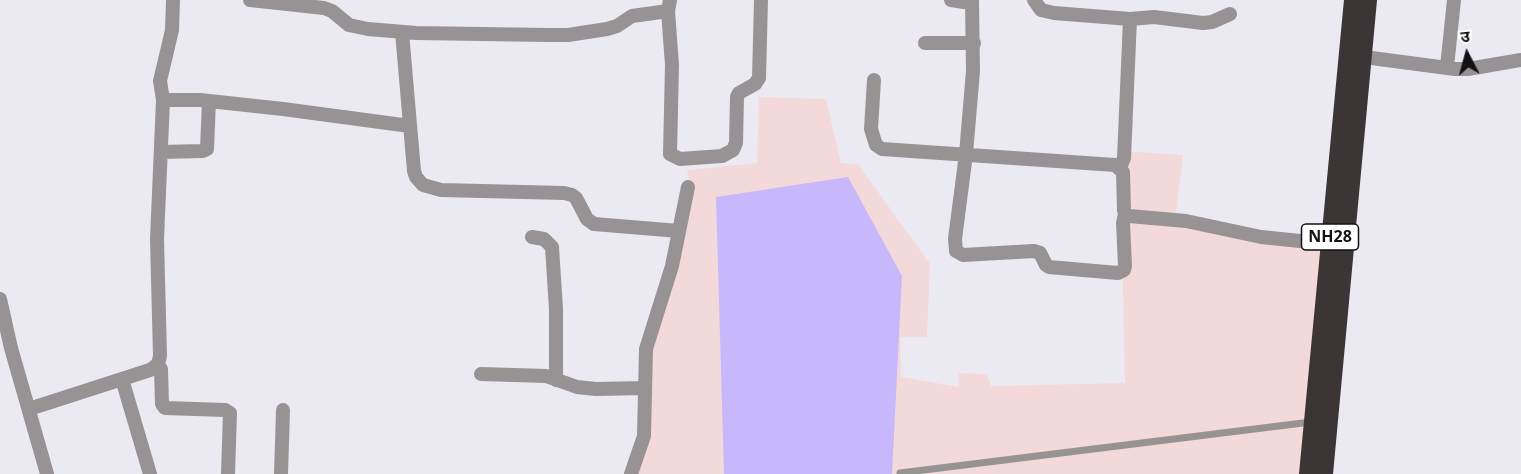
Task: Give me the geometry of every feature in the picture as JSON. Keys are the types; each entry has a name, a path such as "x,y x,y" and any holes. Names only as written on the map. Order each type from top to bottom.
{"highway":[{"name":"NH28","path":"1308,474 1353,0"},
{"name":"NH28","path":"1324,474 1368,0"}],"street":[{"path":"29,409 150,370 158,364 160,356 158,239 163,100 160,81 172,30 173,0"},
{"path":"250,0 324,8 332,11 349,25 402,32 568,35 606,29 640,14 669,6 672,64 670,154 680,159 722,156 733,150 736,143 737,97 739,93 755,84 759,78 761,0"},
{"path":"874,80 871,129 876,145 882,149 890,150 966,154 1107,163 1120,168 1123,172 1125,214 1123,223 1124,270 1118,273 1049,267 1040,253 1034,251 959,254 954,248 966,154 974,43 972,0 951,0"},
{"path":"1034,0 1041,10 1053,13 1130,19 1154,17 1203,23 1212,22 1230,14"},
{"path":"1447,67 1454,0"},
{"path":"1120,168 1124,158 1130,19"},
{"path":"402,32 410,126 417,177 423,185 433,189 564,193 576,198 587,219 594,224 679,231"},
{"path":"925,43 974,43"},
{"path":"1364,57 1468,69 1521,60"},
{"path":"163,100 209,101 410,126"},
{"path":"161,152 207,149 209,101"},
{"path":"631,474 644,436 646,349 672,267 688,187"},
{"path":"1125,214 1186,222 1261,237 1329,244"},
{"path":"532,237 544,239 552,247 556,309 556,380"},
{"path":"0,299 11,348 47,474"},
{"path":"158,364 161,369 162,404 165,408 225,410 230,413 228,474"},
{"path":"481,374 546,376 577,387 597,389 645,388"},
{"path":"122,379 150,474"},
{"path":"281,474 283,410"},
{"path":"214,474 234,474"}],"lane":[{"path":"900,472 1312,422"}],"shaded area":[{"path":"759,97 826,99 841,163 858,164 930,264 927,337 900,337 901,377 959,387 958,373 987,374 991,386 1125,383 1120,151 1183,155 1176,213 1235,230 1326,241 1301,474 635,474 645,352 692,202 687,170 757,163"},
{"path":"848,177 902,276 892,474 724,474 716,197"}]}
